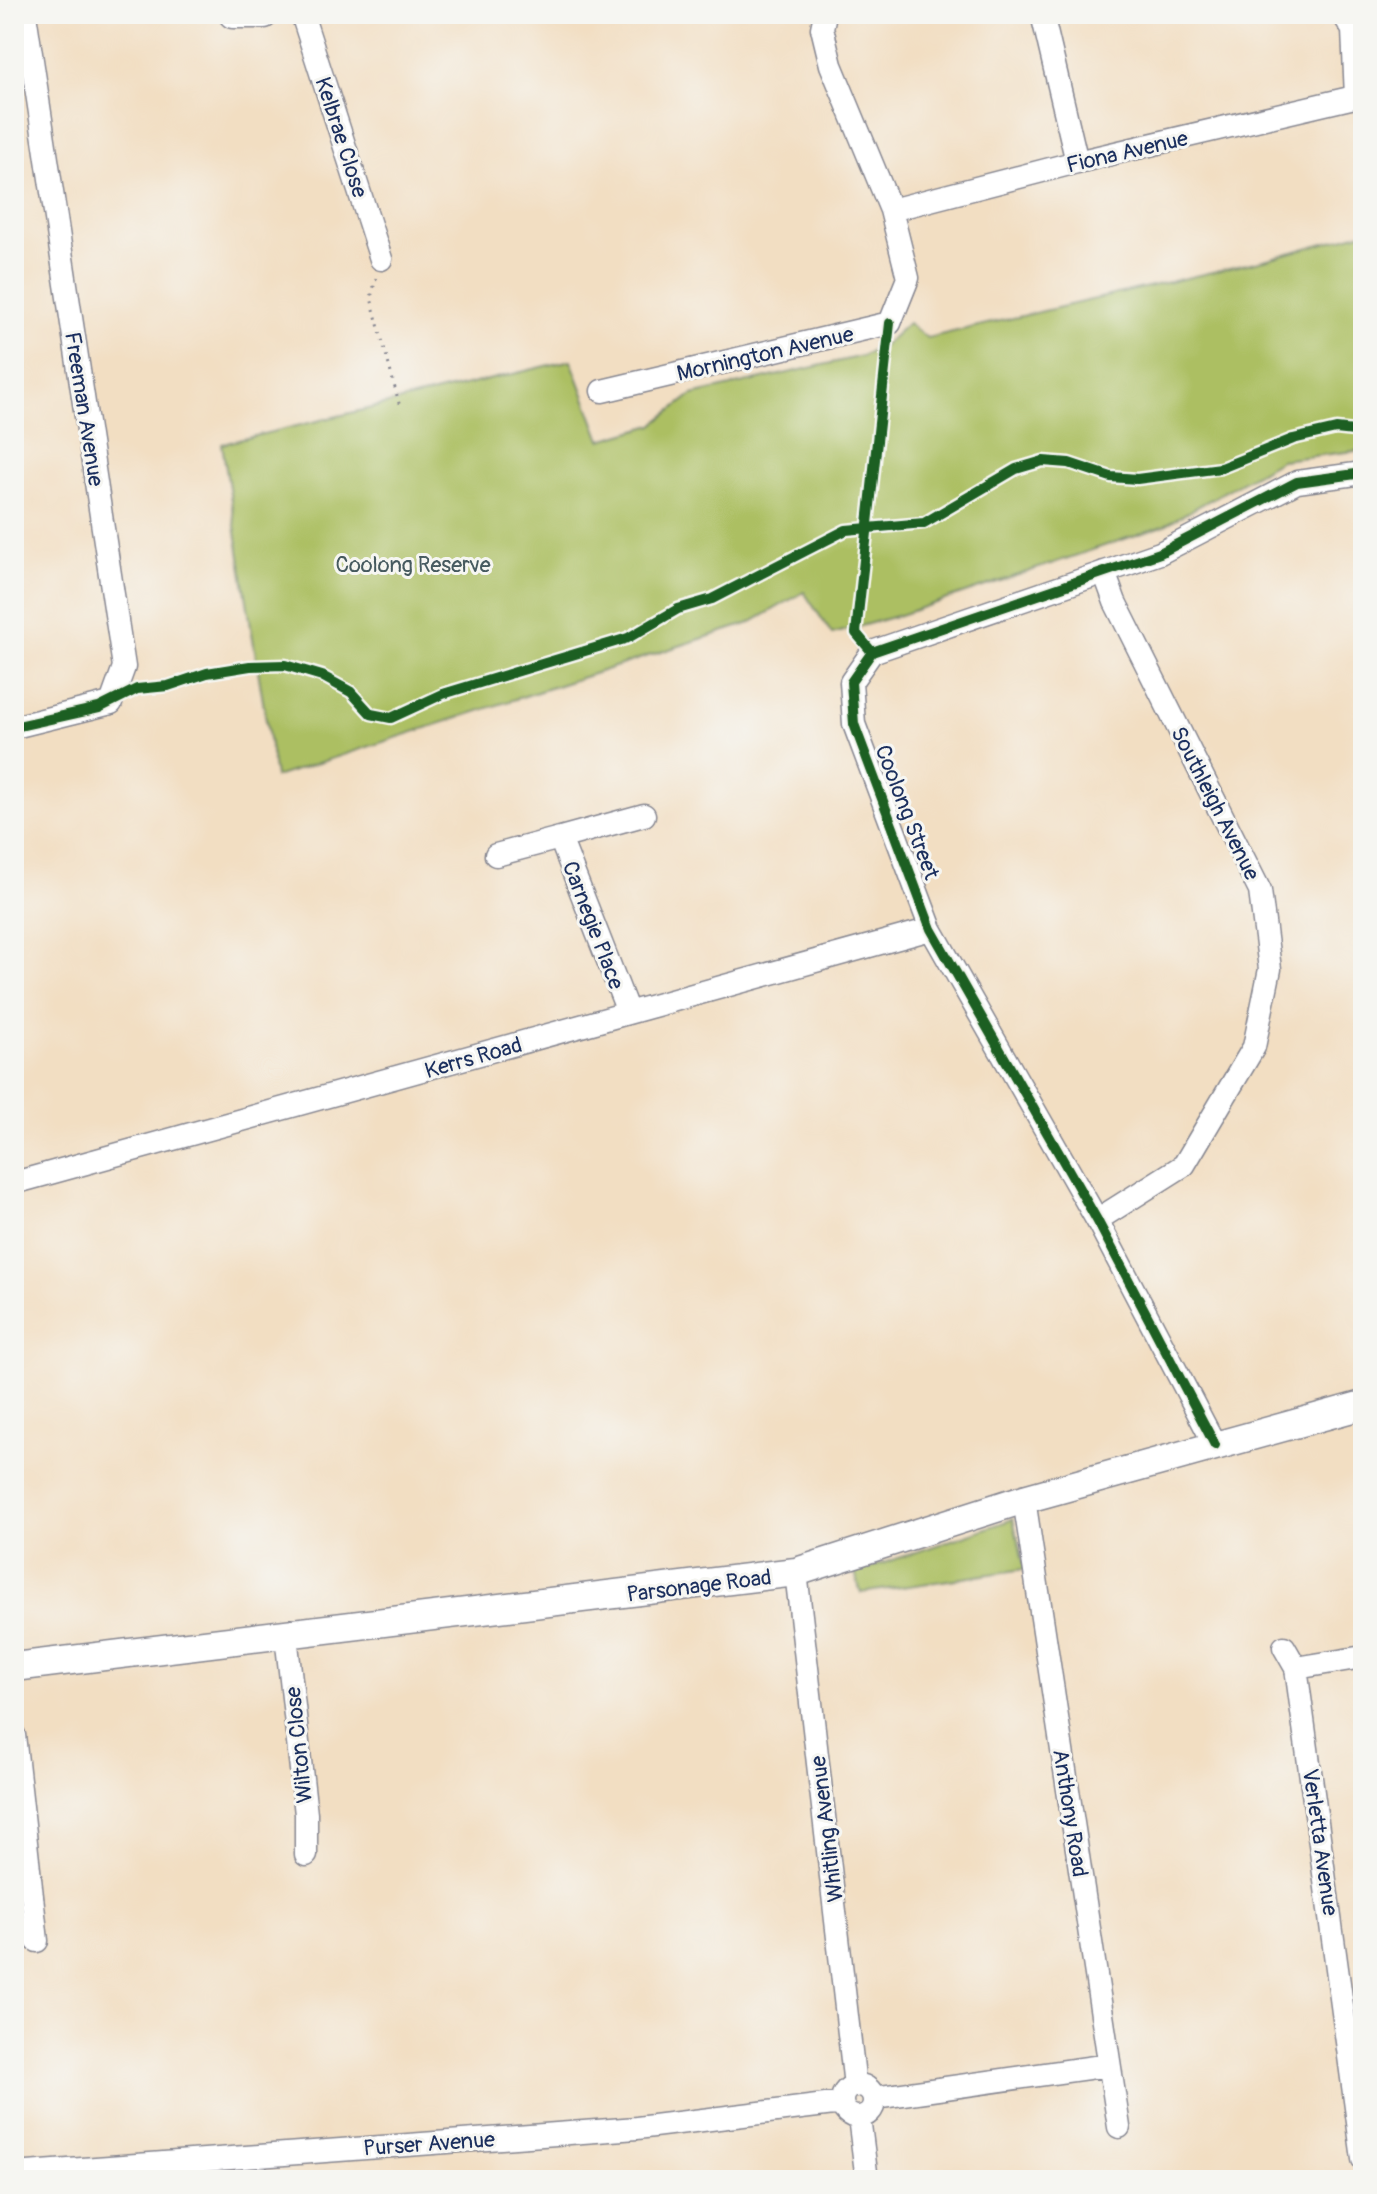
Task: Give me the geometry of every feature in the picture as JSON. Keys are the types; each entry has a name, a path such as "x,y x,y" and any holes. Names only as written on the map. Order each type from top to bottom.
{"street":[{"name":"Freeman Avenue","path":"14,727 111,703 124,667 25,14"},
{"path":"233,14 264,14"},
{"name":"Kelbrae Close","path":"302,14 381,259"},
{"name":"Mornington Avenue","path":"602,391 890,323 908,278 891,210 831,65 822,28 825,14"},
{"path":"1042,14 1077,162"},
{"path":"1343,14 1353,30 1360,96"},
{"name":"Fiona Avenue","path":"891,210 1077,162 1360,96"},
{"name":"Coolong Street","path":"1215,1445 1097,1220 931,929 854,724 851,682 872,652 1170,549 1297,482 1363,473"},
{"name":"Southleigh Avenue","path":"1097,1220 1184,1165 1254,1047 1270,969 1260,891 1115,602 1104,572"},
{"name":"Carnegie Place","path":"496,855 644,815"},
{"name":"Carnegie Place","path":"560,838 628,1012"},
{"name":"Kerrs Road","path":"14,1183 931,929"},
{"name":"Parsonage Road","path":"14,1667 796,1572 1024,1499 1363,1405"},
{"name":"Anthony Road","path":"1024,1499 1119,2127"},
{"name":"Whitling Avenue","path":"796,1572 852,2102 867,2180"},
{"name":"Wilton Close","path":"286,1635 306,1814 306,1855"},
{"name":"Verletta Avenue","path":"1284,1647 1296,1668 1363,2159"},
{"path":"1296,1668 1363,1657"},
{"path":"14,1735 37,1941"},
{"path":"852,2102 870,2110 874,2098 1109,2065"},
{"name":"Purser Avenue","path":"14,2174 637,2128 852,2102"}],"path":[{"path":"381,259 371,298 400,407"}],"green space":[{"name":"Coolong Reserve","path":"1363,232 1363,450 1281,460 1163,526 900,615 832,634 804,592 750,623 275,777 222,444 571,360 601,440 653,425 692,395 862,356 883,346 908,323 927,338 1264,260"},
{"path":"1013,1519 1025,1569 861,1593 855,1573"}],"cycle path":[{"path":"872,652 856,633 890,323"},
{"path":"14,727 99,708 137,689 168,686 207,673 250,666 285,665 322,676 351,692 371,714 391,718 443,694 628,638 678,609 712,599 846,530 924,523 1016,469 1043,461 1069,463 1111,477 1137,479 1221,468 1293,439 1336,429 1363,432"},
{"path":"1215,1445 1097,1220 931,929 854,724 851,682 872,652 1160,553 1297,482 1363,473"}]}
